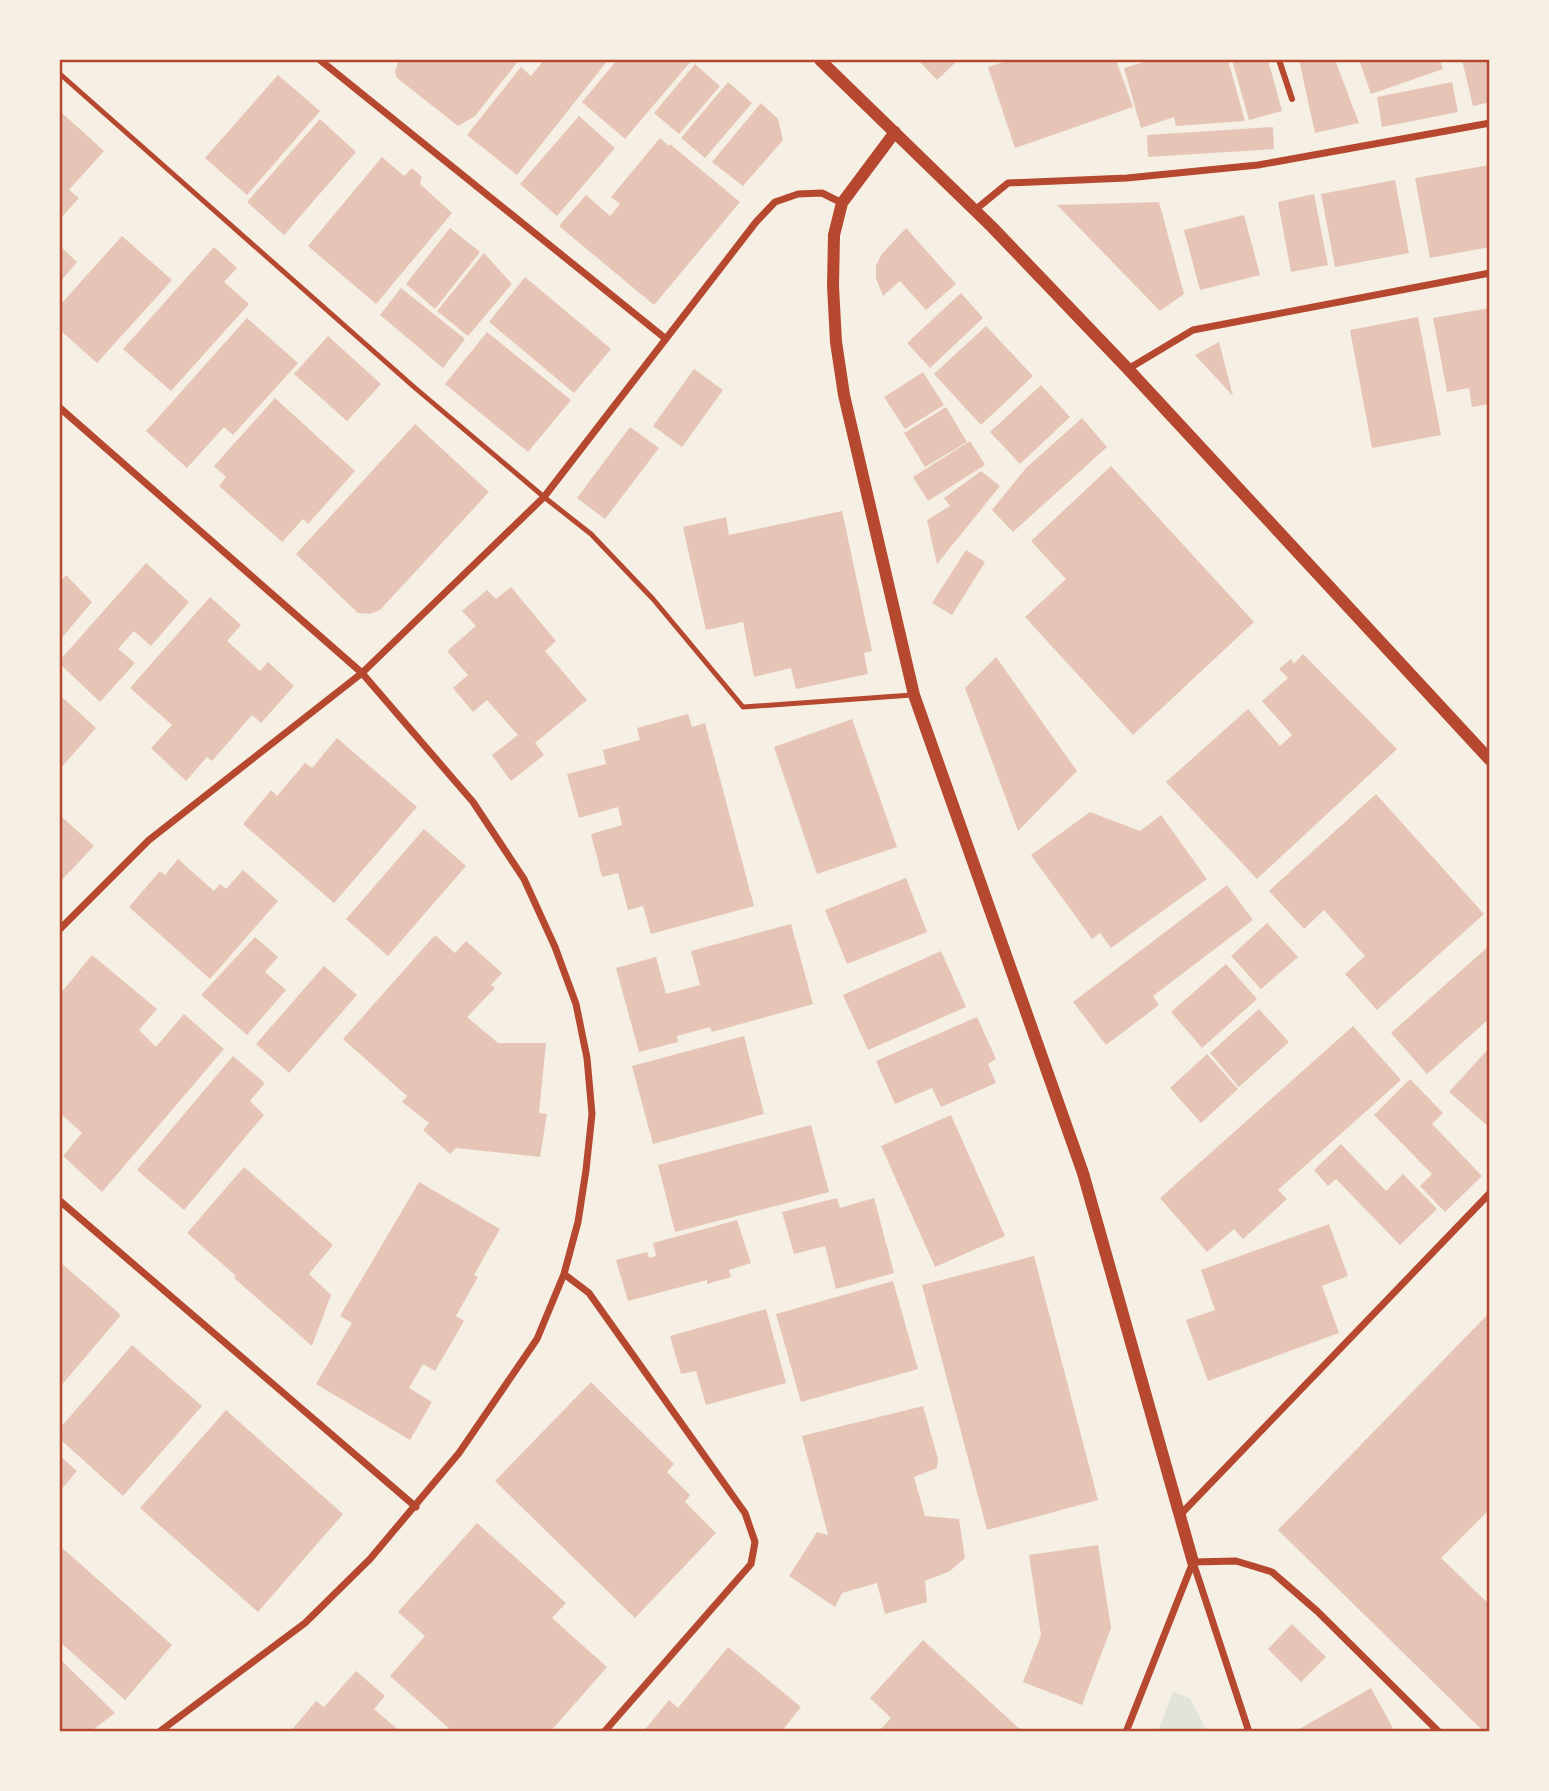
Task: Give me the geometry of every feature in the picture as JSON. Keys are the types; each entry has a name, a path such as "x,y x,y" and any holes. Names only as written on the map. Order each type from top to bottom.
{"street":[{"path":"320,60 666,339"},
{"path":"820,60 975,210 1128,369 1489,760"},
{"path":"1279,60 1292,99"},
{"path":"975,210 1008,183 1127,178 1258,165 1489,123"},
{"path":"895,132 842,203 834,235 836,342 844,395 914,695 1083,1173 1193,1562 1249,1731"},
{"path":"60,929 149,840 362,673 544,498 756,222 775,202 798,194 822,193 842,203"},
{"path":"1128,369 1193,330 1489,273"},
{"path":"60,408 362,673 473,802 524,879 555,947 576,1004 587,1058 592,1114 578,1222 565,1274 537,1339 459,1453 370,1559 304,1623 159,1731"},
{"path":"1180,1515 1489,1193"},
{"path":"60,1201 416,1507"},
{"path":"565,1274 589,1293 745,1513 755,1542 751,1564 604,1731"},
{"path":"1193,1562 1236,1561 1272,1572 1317,1611 1439,1731"},
{"path":"1126,1731 1193,1562"}],"lane":[{"path":"60,74 263,255 544,498 591,534 636,580 743,706 914,695"}],"shaded area":[{"path":"1173,1692 1190,1698 1207,1731 1158,1731"}],"building":[{"path":"399,60 519,60 475,116 458,126 397,78 395,72"},
{"path":"544,60 608,60 517,175 467,135 521,67 531,76"},
{"path":"617,60 692,60 625,139 582,102"},
{"path":"918,60 958,60 937,80"},
{"path":"1010,60 1116,60 1133,107 1015,148 988,67"},
{"path":"1151,60 1228,60 1245,121 1176,126 1174,117 1141,128 1124,68"},
{"path":"1232,60 1268,60 1282,111 1249,120"},
{"path":"1299,60 1335,60 1359,123 1315,133"},
{"path":"1359,60 1440,60 1443,69 1371,94"},
{"path":"1462,60 1490,60 1490,102 1473,106"},
{"path":"695,64 720,86 679,134 654,113"},
{"path":"278,75 320,111 247,195 205,158"},
{"path":"728,82 752,103 705,158 681,138"},
{"path":"1452,82 1458,112 1382,127 1377,97"},
{"path":"761,103 778,119 783,140 743,186 712,162"},
{"path":"60,111 104,151 69,190 79,198 60,219"},
{"path":"579,116 615,148 557,216 520,184"},
{"path":"320,119 356,152 284,235 247,202"},
{"path":"1273,127 1274,149 1148,157 1147,135"},
{"path":"660,138 740,202 654,305 559,226 586,195 610,216 620,204 611,197"},
{"path":"382,157 404,176 412,168 422,177 420,184 452,213 376,304 308,246"},
{"path":"1490,165 1490,247 1430,258 1415,178"},
{"path":"1395,180 1409,253 1335,267 1321,194"},
{"path":"1314,194 1328,265 1291,272 1278,202"},
{"path":"1159,202 1184,294 1160,311 1057,205"},
{"path":"1244,215 1260,275 1200,290 1184,230"},
{"path":"450,228 480,252 435,309 406,284"},
{"path":"906,228 956,284 926,310 900,281 883,296 876,278 876,266 881,255"},
{"path":"122,236 172,280 97,363 60,330 60,305"},
{"path":"60,246 77,262 60,282"},
{"path":"214,247 237,268 224,282 249,304 171,391 123,349"},
{"path":"484,253 512,284 468,336 437,311"},
{"path":"525,277 611,349 574,393 489,322"},
{"path":"401,288 465,339 443,368 380,315"},
{"path":"961,293 983,318 930,368 907,343"},
{"path":"1490,308 1490,404 1472,407 1469,388 1447,392 1433,318"},
{"path":"1418,317 1441,435 1372,448 1350,330"},
{"path":"247,318 298,363 233,435 224,427 187,468 146,431"},
{"path":"986,326 1033,376 981,425 934,374"},
{"path":"487,332 571,400 528,452 445,384"},
{"path":"328,336 381,384 347,421 294,374"},
{"path":"1219,342 1233,396 1195,355"},
{"path":"694,369 723,390 682,447 653,426"},
{"path":"923,372 944,405 905,429 884,397"},
{"path":"1041,385 1070,417 1020,464 990,432"},
{"path":"275,398 355,471 308,524 303,519 282,542 219,486 226,477 214,466"},
{"path":"946,407 967,442 925,467 904,433"},
{"path":"1082,418 1107,447 1013,532 992,510 1026,468"},
{"path":"415,424 489,492 380,610 370,614 358,613 296,554"},
{"path":"630,427 659,448 605,519 577,498"},
{"path":"970,441 985,465 928,501 913,477"},
{"path":"1111,466 1254,622 1133,735 1025,617 1066,579 1031,541"},
{"path":"981,471 1000,486 937,564 927,520 950,506 944,498"},
{"path":"842,511 872,651 864,653 868,674 796,689 791,668 754,677 743,622 706,630 683,527 726,517 729,535"},
{"path":"966,550 985,562 952,615 932,603"},
{"path":"146,563 189,602 151,646 134,631 118,649 135,663 100,702 60,664 60,660"},
{"path":"66,575 92,602 60,640 60,582"},
{"path":"511,587 556,641 545,651 587,700 535,743 544,755 511,781 492,755 518,735 487,700 473,712 453,688 468,675 447,651 476,626 462,611 487,590 496,599"},
{"path":"210,597 241,625 227,641 260,671 268,662 294,686 261,723 252,715 212,761 207,757 186,781 151,748 172,725 130,688"},
{"path":"1303,654 1397,749 1257,879 1166,782 1248,709 1280,746 1292,735 1262,701 1288,678 1279,669 1291,659 1294,664"},
{"path":"996,657 1077,771 1018,831 965,688"},
{"path":"60,695 96,728 60,769"},
{"path":"688,714 692,727 705,723 754,906 651,934 643,906 628,910 618,873 602,877 591,834 622,825 618,807 579,818 567,774 606,764 603,750 640,740 637,728"},
{"path":"852,719 897,847 817,874 774,747"},
{"path":"337,738 417,807 334,903 243,824 271,790 277,796 305,763 312,768"},
{"path":"1376,794 1484,914 1377,1010 1345,974 1365,956 1324,910 1304,929 1269,891"},
{"path":"1090,812 1140,831 1161,815 1207,879 1111,948 1100,933 1092,939 1031,855"},
{"path":"60,815 94,846 60,882"},
{"path":"424,829 466,866 388,956 346,919"},
{"path":"178,859 214,891 220,884 226,889 243,870 278,901 210,979 129,907 160,871 165,875"},
{"path":"906,878 927,932 847,964 825,910"},
{"path":"1227,885 1253,920 1153,996 1159,1005 1106,1045 1073,1002"},
{"path":"1267,923 1298,957 1261,989 1231,956"},
{"path":"791,924 813,1004 712,1032 710,1027 677,1036 678,1042 639,1052 616,968 656,957 666,994 700,985 691,951"},
{"path":"435,935 455,953 466,941 502,973 491,985 495,988 467,1017 498,1043 546,1043 539,1113 547,1114 540,1157 456,1148 450,1154 423,1130 429,1123 402,1102 407,1096 343,1039"},
{"path":"255,937 278,957 265,972 286,990 247,1035 201,995"},
{"path":"1490,945 1490,1018 1427,1074 1391,1033"},
{"path":"941,951 966,1007 868,1050 843,995"},
{"path":"92,955 157,1009 139,1030 156,1047 184,1014 224,1049 102,1192 63,1156 82,1133 60,1113 60,994"},
{"path":"1226,964 1257,999 1202,1048 1171,1012"},
{"path":"324,966 357,995 289,1073 256,1044"},
{"path":"1259,1009 1289,1042 1239,1087 1210,1053"},
{"path":"977,1017 996,1059 988,1064 996,1083 941,1107 932,1088 895,1104 876,1061"},
{"path":"1353,1026 1401,1080 1278,1190 1287,1199 1243,1239 1234,1229 1207,1252 1160,1198"},
{"path":"744,1036 764,1114 653,1144 632,1066"},
{"path":"1490,1047 1490,1128 1449,1092"},
{"path":"1207,1054 1238,1089 1201,1123 1170,1088"},
{"path":"233,1056 265,1083 250,1101 264,1115 184,1210 137,1170"},
{"path":"1410,1079 1443,1113 1432,1124 1482,1176 1445,1212 1420,1186 1432,1174 1374,1115"},
{"path":"951,1115 1005,1236 935,1267 881,1146"},
{"path":"811,1125 829,1192 675,1232 658,1165"},
{"path":"1341,1144 1386,1191 1403,1174 1437,1209 1400,1245 1336,1179 1328,1186 1314,1170"},
{"path":"244,1167 333,1245 309,1274 331,1295 312,1346 187,1233"},
{"path":"419,1182 500,1229 474,1275 478,1277 456,1316 464,1321 435,1371 423,1364 409,1388 432,1402 410,1440 316,1384 352,1323 340,1316"},
{"path":"837,1198 840,1208 874,1198 894,1273 836,1289 825,1246 794,1254 782,1212"},
{"path":"737,1220 751,1263 729,1270 731,1277 707,1284 707,1280 628,1301 616,1260 647,1252 649,1258 656,1256 653,1243"},
{"path":"1329,1224 1348,1276 1322,1286 1339,1333 1208,1381 1186,1320 1215,1310 1201,1270"},
{"path":"1034,1256 1098,1500 987,1530 922,1285"},
{"path":"60,1262 121,1315 60,1387"},
{"path":"893,1281 918,1369 801,1402 776,1314"},
{"path":"766,1309 786,1383 706,1405 696,1371 681,1374 670,1336"},
{"path":"1490,1312 1490,1509 1441,1558 1490,1605 1490,1732 1484,1732 1278,1530"},
{"path":"132,1345 202,1406 123,1496 60,1439 60,1428"},
{"path":"591,1382 674,1464 667,1472 690,1495 685,1502 716,1533 635,1618 495,1481"},
{"path":"923,1406 938,1459 937,1468 914,1477 925,1516 959,1519 965,1558 950,1571 925,1581 927,1602 885,1614 877,1583 842,1593 835,1607 789,1576 817,1532 828,1535 802,1436"},
{"path":"226,1410 343,1514 258,1612 140,1508"},
{"path":"60,1456 77,1471 60,1491"},
{"path":"477,1523 566,1603 552,1618 607,1667 550,1732 453,1732 390,1676 425,1636 398,1612"},
{"path":"1098,1545 1111,1628 1082,1705 1023,1682 1041,1635 1029,1555"},
{"path":"60,1546 172,1645 125,1700 60,1642"},
{"path":"1292,1624 1326,1657 1301,1682 1268,1649"},
{"path":"923,1640 1023,1732 878,1732 891,1718 870,1698"},
{"path":"728,1647 801,1707 781,1732 643,1732 669,1700 678,1708"},
{"path":"60,1659 115,1713 90,1732 60,1732"},
{"path":"356,1671 385,1696 374,1709 401,1732 290,1732 316,1701 324,1707"},
{"path":"1371,1688 1395,1732 1294,1732"}]}
